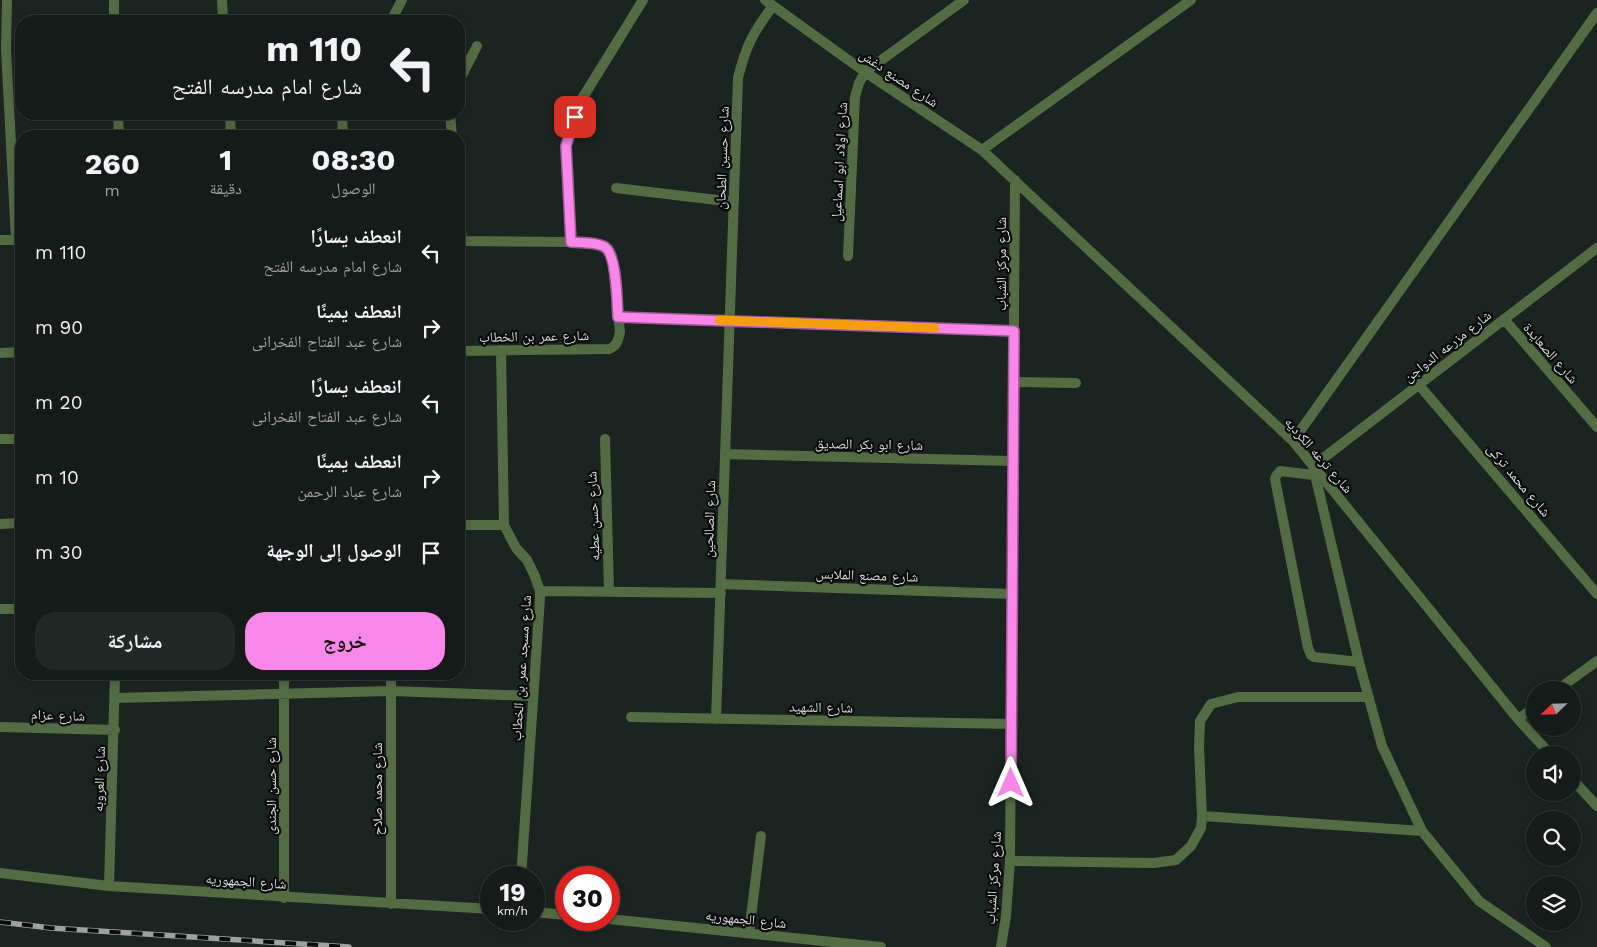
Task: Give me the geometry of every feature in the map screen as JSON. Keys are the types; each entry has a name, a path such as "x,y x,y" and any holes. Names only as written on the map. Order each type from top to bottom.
{"street":[{"path":"7,0 3,49 15,192"},
{"path":"114,0 114,15"},
{"path":"222,0 223,15"},
{"path":"394,15 402,0"},
{"path":"571,242 566,146 570,131 580,102 643,0"},
{"path":"865,72 964,0"},
{"path":"982,150 1191,0"},
{"name":"شارع مصنع دغش","path":"769,3 865,72 982,150 1015,180"},
{"name":"شارع حسين الطحان","path":"730,321 738,78 745,51 769,3"},
{"path":"1293,441 1597,13"},
{"path":"465,69 477,46"},
{"name":"شارع اولاد ابو اسماعيل","path":"848,256 855,97 865,72"},
{"name":"شارع ترعه الكرديه","path":"1015,180 1293,441 1314,471 1518,719 1543,746"},
{"name":"شارع مركز الشباب","path":"1001,947 1006,916 1010,861 1015,180"},
{"path":"616,188 734,202"},
{"path":"0,240 15,240"},
{"path":"465,241 571,242 604,246 609,250 613,263 618,317 1014,331"},
{"name":"شارع مزرعه الدواجن","path":"1314,471 1419,385 1597,248"},
{"name":"شارع عمر بن الخطاب","path":"465,351 609,349 615,346 618,341 620,332 618,317"},
{"name":"شارع الصعايدة","path":"1504,319 1597,427"},
{"name":"شارع الصالحين","path":"716,719 730,321"},
{"name":"شارع مسجد عمر بن الخطاب","path":"501,350 504,526 516,548 527,560 540,590 522,866"},
{"path":"0,353 15,352"},
{"path":"1014,382 1076,383"},
{"name":"شارع محمد تركى","path":"1419,385 1597,594"},
{"path":"0,439 15,439"},
{"name":"شارع حسن عطيه","path":"605,439 609,592"},
{"name":"شارع ابو بكر الصديق","path":"725,454 1013,461"},
{"path":"1359,662 1314,657 1308,648 1275,479 1280,471 1314,471 1359,662 1382,746 1422,831 1479,901 1546,947"},
{"path":"0,524 15,523"},
{"path":"465,525 504,526"},
{"name":"شارع مصنع الملابس","path":"540,590 609,592 721,588 1012,594"},
{"path":"0,609 15,609"},
{"path":"1569,681 1597,660"},
{"name":"شارع العروبه","path":"109,886 115,680"},
{"name":"شارع حسن الجندى","path":"284,680 284,898"},
{"name":"شارع محمد صلاح","path":"390,904 391,680"},
{"path":"115,698 391,691 533,696"},
{"path":"1010,861 1154,863 1176,860 1191,846 1201,828 1200,721 1211,704 1238,697 1369,697"},
{"path":"1518,719 1526,713"},
{"name":"شارع الشهيد","path":"631,717 1012,724"},
{"name":"شارع عزام","path":"0,727 114,730"},
{"path":"1581,789 1597,806"},
{"path":"1202,816 1422,831"},
{"path":"749,933 761,836"},
{"name":"شارع الجمهوريه","path":"0,873 109,886 480,909"},
{"name":"شارع الجمهوريه","path":"620,921 881,947"}],"railway":[{"path":"0,922 51,928 349,947"}],"slow traffic":[{"path":"719,320 935,328"}],"route":[{"path":"575,117 566,146 571,242 596,244 604,246 609,250 612,256 618,317 1014,331 1011,783"}]}
